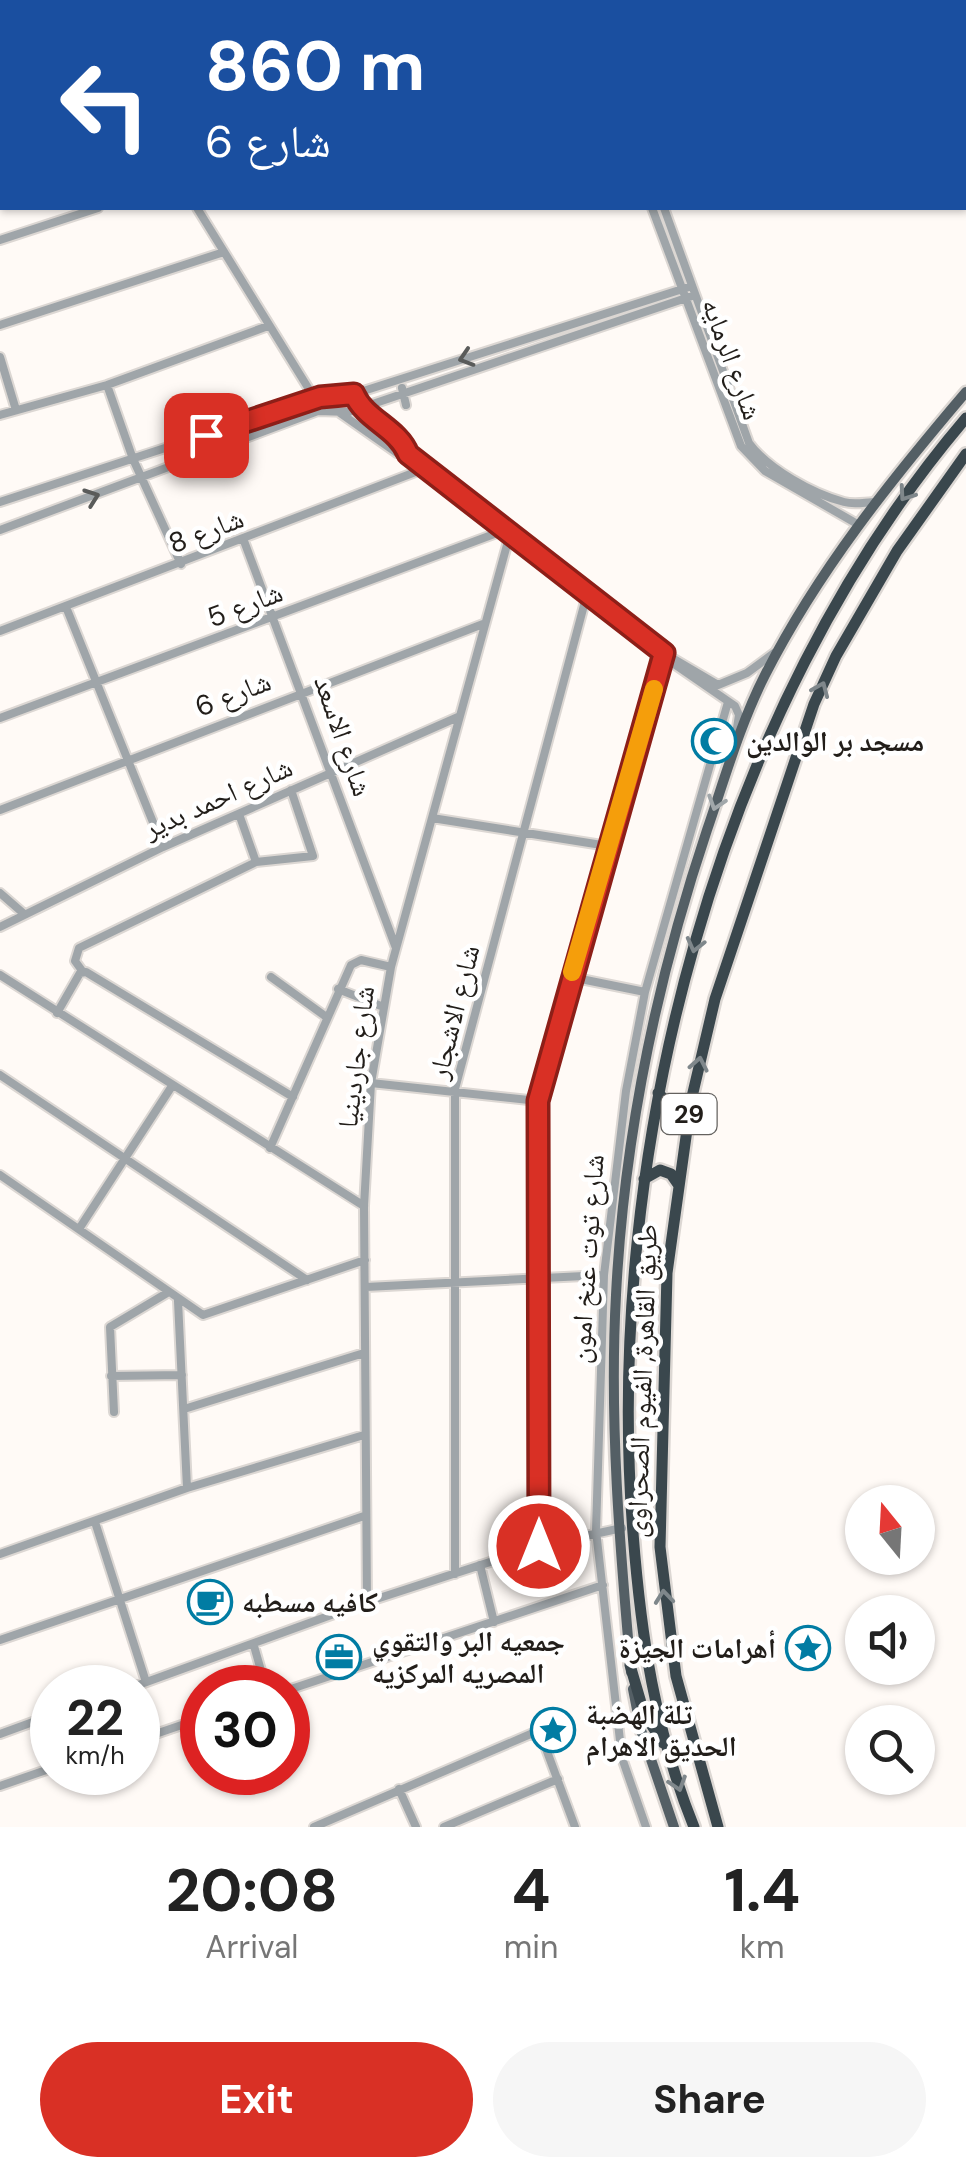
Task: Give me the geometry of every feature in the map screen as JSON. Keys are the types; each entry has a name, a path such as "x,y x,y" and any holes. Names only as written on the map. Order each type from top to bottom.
{"highway":[{"name":"طريق القاهرة, الفيوم الصحراوى","path":"694,1827 667,1746 641,1632 628,1465 628,1377 644,1179 658,1094 704,910 775,726 862,561 913,484 966,418"},
{"name":"طريق القاهرة, الفيوم الصحراوى","path":"718,1827 682,1703 661,1563 664,1330 678,1184 691,1101 714,998 814,704 836,656 887,567 966,454"},
{"path":"658,1094 672,1107 691,1101"},
{"path":"644,1179 660,1170 671,1174 678,1184"},
{"path":"630,1665 644,1712 667,1746"}],"main road":[{"path":"674,1827 641,1730 630,1665 616,1296 632,1142 672,946 736,743 780,648 859,525 966,392"}],"street":[{"path":"0,240 92,210"},
{"path":"198,210 315,399"},
{"name":"شارع الرمايه","path":"653,210 742,430 754,450 832,497 850,503 876,502"},
{"name":"شارع الرمايه","path":"665,210 733,431 746,453 765,471 859,525"},
{"path":"0,326 224,252"},
{"path":"0,502 315,399 354,394 689,292"},
{"path":"0,530 318,412 361,407 689,292"},
{"path":"0,415 107,385 268,326"},
{"path":"0,357 16,410"},
{"path":"399,379 406,405"},
{"path":"107,385 133,459 181,564"},
{"path":"354,394 361,407 404,444 408,454 728,702 740,715 736,743"},
{"path":"339,412 396,453 408,454"},
{"name":"شارع 8","path":"0,631 244,541 426,468"},
{"name":"شارع 5","path":"0,718 507,532"},
{"name":"شارع جاردينيا","path":"367,1602 364,1206 371,1084 391,967 507,532"},
{"name":"شارع الاسعد","path":"244,541 304,691 396,948"},
{"name":"شارع الاشجار","path":"454,1574 455,1090 587,594"},
{"path":"66,607 163,847"},
{"name":"شارع 6","path":"0,810 483,624"},
{"path":"665,654 718,685 747,673 780,648"},
{"path":"539,1546 538,1101 665,654"},
{"name":"شارع توت عنخ امون","path":"646,1827 622,1758 596,1532 604,1276 626,1091 645,992 728,702"},
{"name":"شارع احمد بدير","path":"0,927 163,847 458,717"},
{"path":"291,790 314,854 256,862 80,948 74,961 83,972 293,1097"},
{"path":"239,814 256,862"},
{"path":"432,818 608,846"},
{"path":"0,893 24,913"},
{"path":"270,1148 338,989 357,961 391,967"},
{"path":"56,1013 83,972"},
{"path":"0,976 364,1206"},
{"path":"271,977 325,1016"},
{"path":"571,977 645,992"},
{"path":"338,989 382,1006"},
{"path":"0,1075 307,1280"},
{"path":"371,1084 538,1101"},
{"path":"79,1229 172,1086"},
{"path":"0,1175 197,1313 210,1315 366,1260"},
{"path":"366,1287 604,1276"},
{"path":"114,1412 110,1327 167,1293"},
{"path":"178,1301 187,1488"},
{"path":"184,1409 364,1353"},
{"path":"111,1376 182,1375"},
{"path":"0,1554 187,1488 364,1435"},
{"path":"0,1640 364,1516"},
{"path":"94,1522 141,1665"},
{"path":"160,1677 367,1602 539,1546 622,1528"},
{"path":"480,1566 494,1622"},
{"path":"310,1683 603,1585"},
{"path":"254,1646 259,1665"},
{"path":"0,1734 30,1725"},
{"path":"314,1827 525,1734 540,1736 576,1827"},
{"path":"0,1786 30,1776"},
{"path":"444,1827 558,1779"},
{"path":"399,1789 416,1827"}],"slow traffic":[{"path":"572,972 654,689"}],"place":[{"name":"مسجد بر الوالدين","path":"714,741"},
{"name":"كافيه مسطبه","path":"210,1602"},
{"name":"أهرامات الجيزة","path":"808,1648"},
{"name":"جمعيه البر والتقوي المصريه المركزيه","path":"339,1657"},
{"name":"تلة الهضبة الحديق الاهرام","path":"553,1730"}],"route":[{"path":"206,435 320,397 354,394 363,410 404,444 408,454 664,653 540,1084 539,1546"}]}
